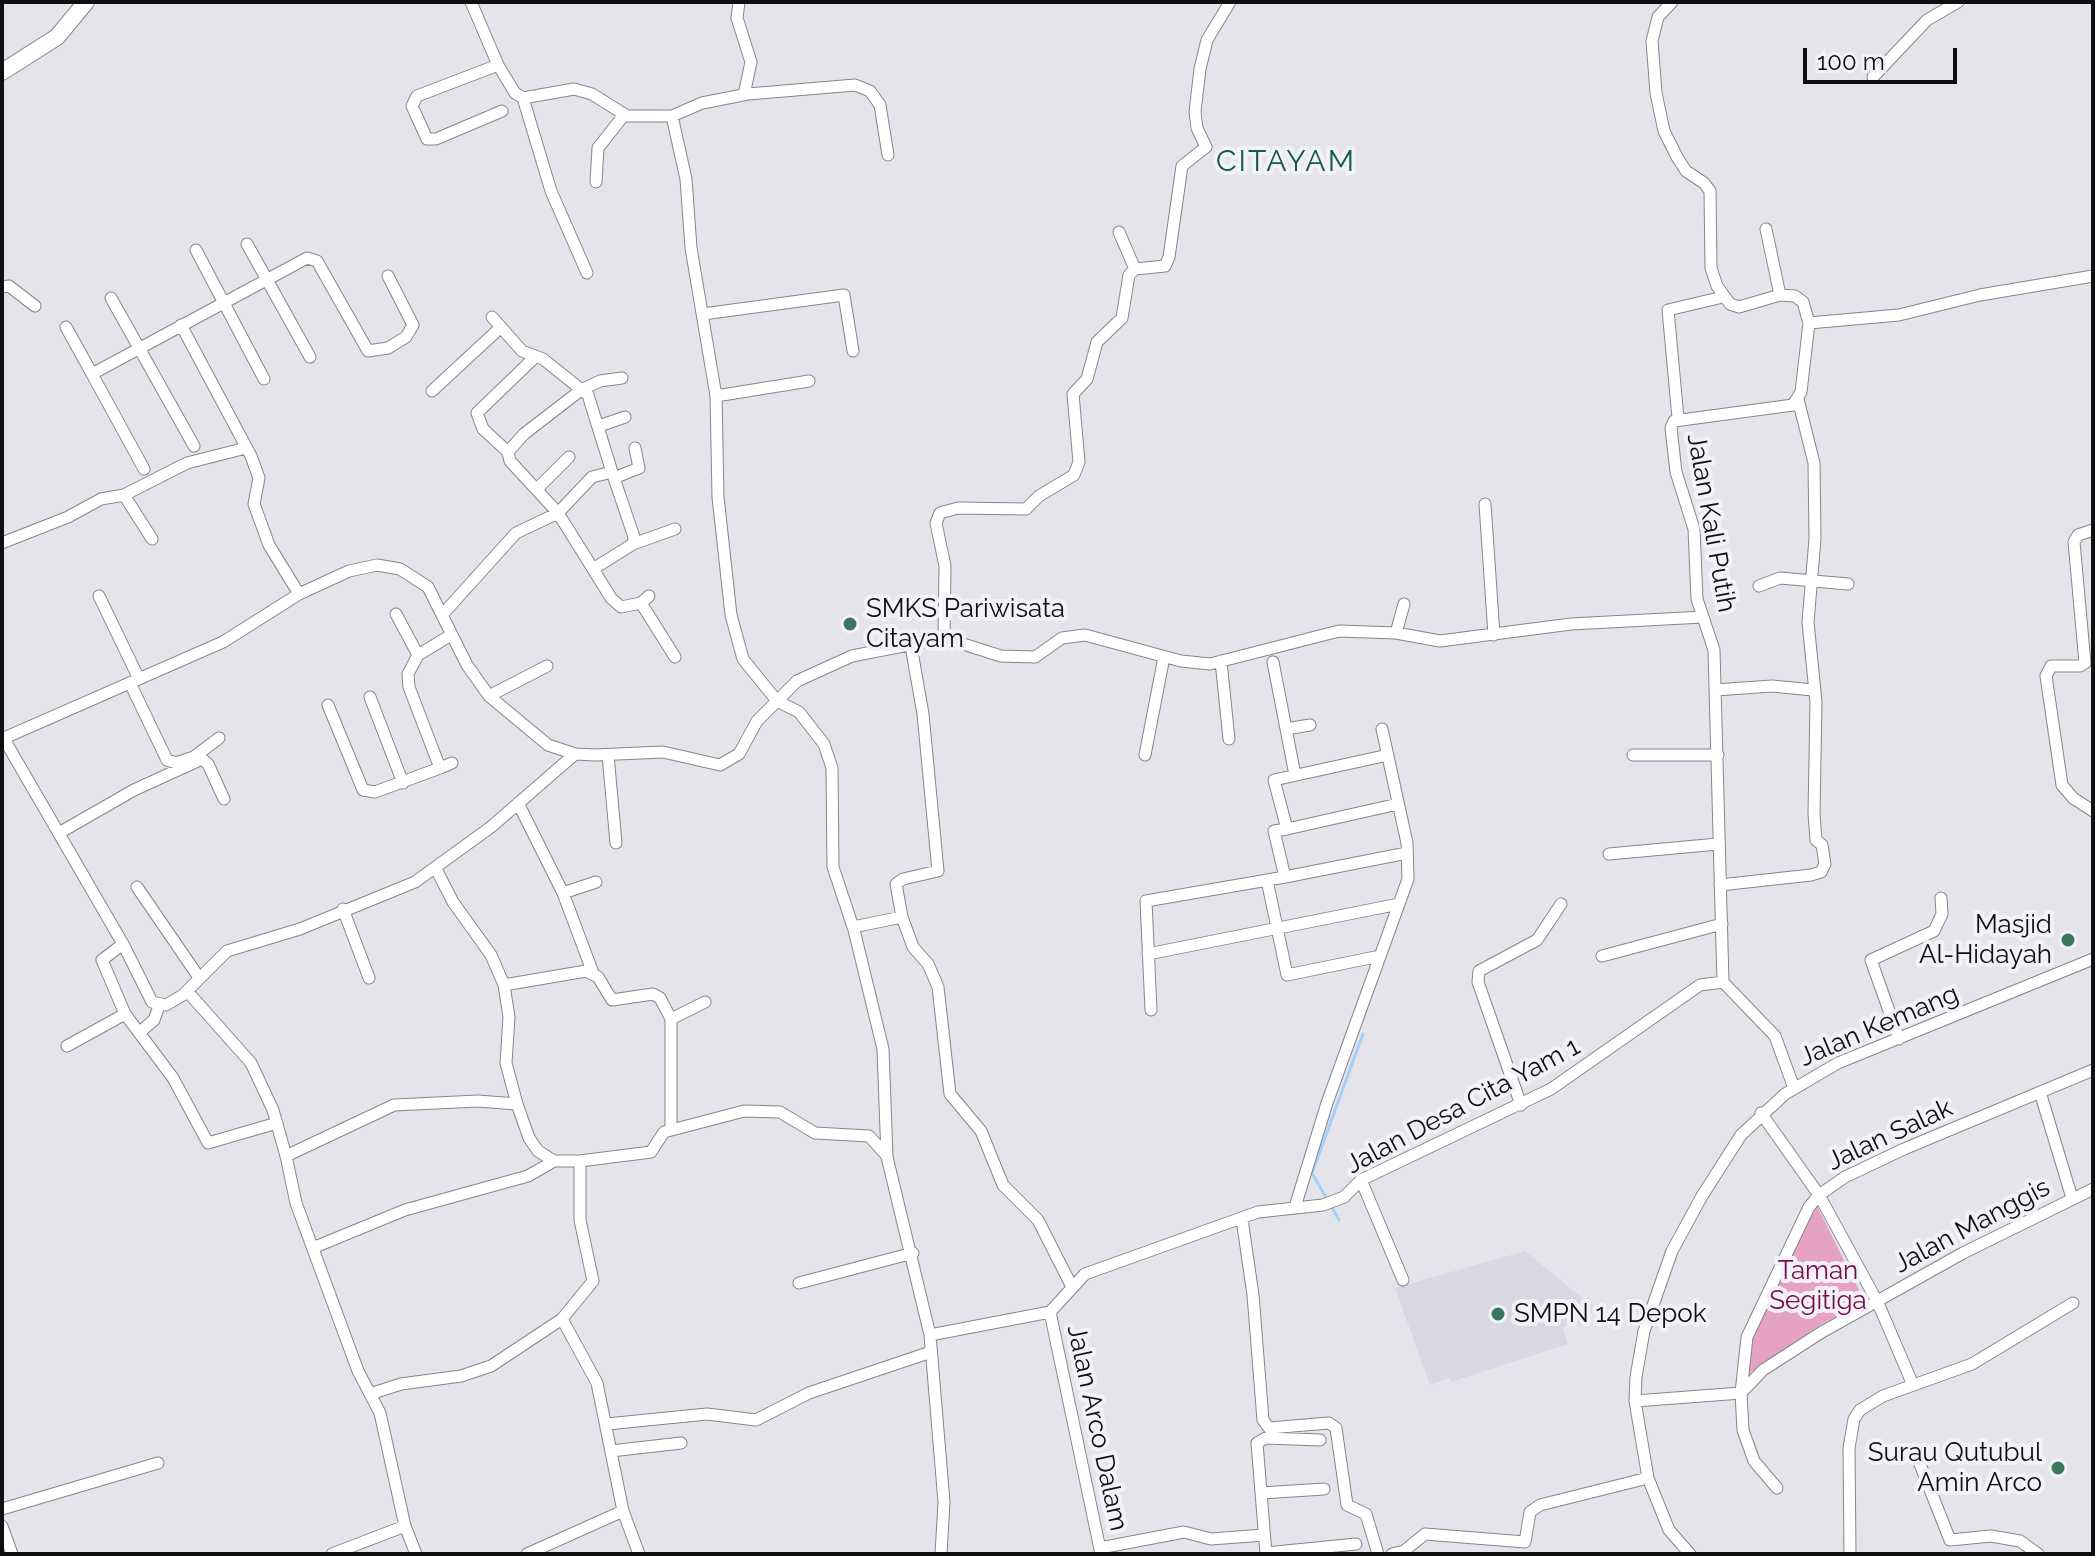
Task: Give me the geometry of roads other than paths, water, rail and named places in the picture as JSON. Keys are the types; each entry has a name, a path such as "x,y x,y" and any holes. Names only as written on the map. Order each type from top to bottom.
{"main road":[{"path":"2,72 57,37 86,2"}],"street":[{"path":"471,2 498,65 515,93 523,98 551,191 587,273"},
{"path":"739,2 737,18 751,62 744,95"},
{"path":"1135,269 1160,268 1169,257 1182,166 1206,147 1197,128 1195,112 1200,69 1207,40 1230,2"},
{"path":"1672,2 1658,17 1652,41 1656,93 1664,131 1677,157 1686,171 1710,191 1711,268 1723,297 1739,307 1780,295 1798,298 1809,323 1798,399 1814,463 1815,539 1807,608 1816,753 1814,814 1816,840 1823,847 1824,868 1811,875 1720,885"},
{"path":"1873,77 1927,20 1958,2"},
{"path":"498,65 417,96 412,106 427,139 436,139 502,111"},
{"path":"523,98 555,90 582,90 624,115 672,116 702,103 744,95 844,83 864,86 880,105 888,155"},
{"path":"596,182 598,148 624,115"},
{"path":"672,116 679,137 691,248 716,396 720,522 736,640 748,666 777,701 799,712 829,756 834,780 833,867 853,927 883,1049 887,1157 913,1253 931,1344 944,1502 941,1554"},
{"path":"1766,229 1780,295"},
{"path":"944,638 946,584 937,518 948,509 1026,509 1039,496 1074,475 1079,462 1073,394 1087,379 1097,342 1122,318 1125,289 1135,269 1119,232"},
{"path":"247,244 310,357"},
{"path":"196,250 264,379"},
{"path":"92,374 307,258 316,259 372,353 406,337 413,325 388,276"},
{"path":"1809,323 1899,315 1980,295 2093,276"},
{"path":"2,287 9,286 35,306"},
{"path":"703,314 844,295 853,351"},
{"path":"1678,418 1668,310 1723,297"},
{"path":"111,298 194,446"},
{"path":"492,317 522,351 551,364 593,402 634,537 633,544"},
{"path":"181,325 246,448 259,478 254,504 269,545 299,594"},
{"path":"66,327 144,469"},
{"path":"432,391 501,327"},
{"path":"535,357 477,413 483,429 508,452 510,461 558,513 615,604 628,607 645,600 675,657"},
{"path":"508,452 524,434 581,390 600,381 622,378"},
{"path":"716,396 809,381"},
{"name":"Jalan Kali Putih","path":"1723,982 1714,650 1697,599 1694,529 1674,458 1671,428 1678,418 1779,409 1793,405 1798,399"},
{"path":"599,426 625,417"},
{"path":"2,543 55,523 101,499 124,495 187,463 246,448"},
{"path":"442,615 516,533 558,513 592,477 639,468 635,448"},
{"path":"537,489 569,457"},
{"path":"124,495 152,539"},
{"path":"1485,504 1494,635"},
{"path":"593,569 633,544 675,529"},
{"path":"2093,530 2078,535 2074,542 2085,663 2080,666 2051,666 2046,676 2062,785 2073,798 2093,811"},
{"path":"159,1006 148,995 123,944 3,739 223,642 299,594 364,567 388,565 409,573 428,587 451,635 489,696 548,745 575,754 663,752 712,765 727,763 739,754 757,721 797,681 842,660 886,648 944,638 1001,656 1035,657 1062,638 1085,635 1190,663 1221,661 1339,631 1396,633 1440,641 1598,622 1703,617"},
{"path":"1759,586 1780,578 1848,584"},
{"path":"99,596 167,760 176,763 194,757 219,738"},
{"path":"1396,633 1404,604"},
{"path":"396,614 418,655"},
{"path":"440,768 409,687 408,674 418,655 451,635"},
{"path":"911,646 923,714 938,871 903,879 896,884 902,917 913,947 928,964 938,987 950,1094 981,1131 1003,1185 1038,1220 1071,1285"},
{"path":"1145,755 1164,657"},
{"path":"1221,661 1229,739"},
{"path":"1273,662 1295,775"},
{"path":"489,696 547,666"},
{"path":"1715,690 1772,686 1813,690"},
{"path":"370,697 403,783"},
{"path":"328,705 363,790 375,792 452,763"},
{"path":"1286,729 1310,725"},
{"path":"607,1424 707,1414 756,1420 809,1393 931,1344 1050,1312 1071,1285 1085,1274 1264,1210 1295,1207 1327,1103 1408,879 1407,853 1382,729"},
{"path":"159,1006 173,1002 187,991 198,976 227,951 300,929 415,882 436,869 575,754"},
{"path":"608,755 616,843"},
{"path":"1287,829 1274,780 1388,755"},
{"path":"1633,755 1718,755"},
{"path":"59,833 134,790 202,759 208,764 224,799"},
{"path":"518,803 563,893 593,973 608,998 653,994 660,998 671,1019 671,1130"},
{"path":"1285,877 1274,831 1398,804"},
{"path":"1609,854 1718,844"},
{"path":"1151,1010 1146,901 1407,853"},
{"path":"436,869 453,902 491,955 504,985 509,1017 506,1063 517,1104 529,1138 538,1151 554,1161"},
{"path":"1267,880 1287,975 1380,956"},
{"path":"563,893 596,882"},
{"path":"137,887 198,976"},
{"path":"1899,1039 1871,960 1934,931 1942,914 1941,898"},
{"path":"1148,954 1399,904"},
{"path":"1521,1105 1478,982 1479,971 1537,940 1561,904"},
{"path":"343,909 369,978"},
{"path":"853,927 902,917"},
{"path":"1602,956 1671,935 1722,924"},
{"path":"123,944 102,960 125,1014 173,1078 208,1143 277,1123"},
{"name":"Jalan Kemang","path":"1690,1554 1669,1530 1648,1478 1635,1401 1644,1331 1672,1251 1732,1148 1761,1113 1794,1088 1838,1063 2093,959"},
{"path":"504,985 563,973 593,973"},
{"path":"1723,982 1775,1036 1794,1088"},
{"name":"Jalan Desa Cita Yam 1","path":"1295,1207 1323,1205 1344,1197 1361,1180 1521,1105 1608,1052 1700,985 1723,982"},
{"path":"187,991 251,1063 277,1123 296,1203 315,1247 358,1371 380,1413 405,1526 416,1554"},
{"path":"671,1019 705,1002"},
{"path":"140,1032 154,1020 159,1006"},
{"path":"67,1046 125,1014"},
{"name":"Jalan Salak","path":"1741,1393 1747,1337 1809,1207 1819,1195 1845,1177 1904,1149 2093,1070"},
{"name":"Jalan Manggis","path":"2040,1092 2072,1198"},
{"path":"286,1156 394,1105 429,1100 517,1104"},
{"path":"315,1247 405,1210 528,1176 554,1161 580,1161 651,1152 661,1135 671,1130 744,1111 771,1111 792,1116 805,1130 815,1133 869,1136 887,1157"},
{"path":"1761,1113 1819,1195 1878,1303 1913,1385"},
{"path":"370,1394 401,1384 461,1376 491,1366 562,1319 593,1281 580,1220 580,1161"},
{"path":"1361,1180 1403,1280"},
{"name":"Jalan Manggis","path":"1741,1393 1778,1360 1963,1253 2093,1189"},
{"path":"1242,1219 1253,1295 1265,1425 1269,1428 1329,1423 1336,1428 1347,1505 1366,1514 1378,1554"},
{"path":"799,1283 913,1253"},
{"path":"1850,1554 1849,1448 1854,1419 1868,1403 1972,1364 2073,1303"},
{"name":"Jalan Arco Dalam","path":"1050,1312 1101,1551"},
{"path":"562,1319 593,1374 607,1424 623,1511 639,1554"},
{"path":"1635,1401 1741,1393 1747,1444 1765,1478 1777,1488"},
{"path":"1320,1440 1266,1438 1257,1443 1266,1554 1356,1544"},
{"path":"611,1451 681,1443"},
{"path":"1916,1454 1947,1536 1954,1542 1991,1536 2020,1541 2038,1554"},
{"path":"2,1509 158,1463"},
{"path":"1392,1554 1404,1551 1425,1534 1526,1548 1530,1512 1540,1505 1648,1478"},
{"path":"1261,1493 1324,1489"},
{"path":"527,1554 623,1511"},
{"path":"2,1526 12,1554"},
{"path":"332,1554 405,1526"},
{"path":"1101,1551 1184,1532 1211,1539 1264,1535"},
{"path":"1965,1554 1967,1541"}],"waterway":[{"path":"1339,1220 1312,1173 1363,1034"}],"place":[{"name":"SMKS Pariwisata Citayam","path":"850,624"},
{"name":"Masjid Al-Hidayah","path":"2068,940"},
{"name":"SMPN 14 Depok","path":"1498,1314"},
{"name":"Surau Qutubul Amin Arco","path":"2058,1468"}],"district":[{"name":"CITAYAM","path":"1286,162"}],"park label":[{"name":"Taman Segitiga","path":"1818,1286"}]}
